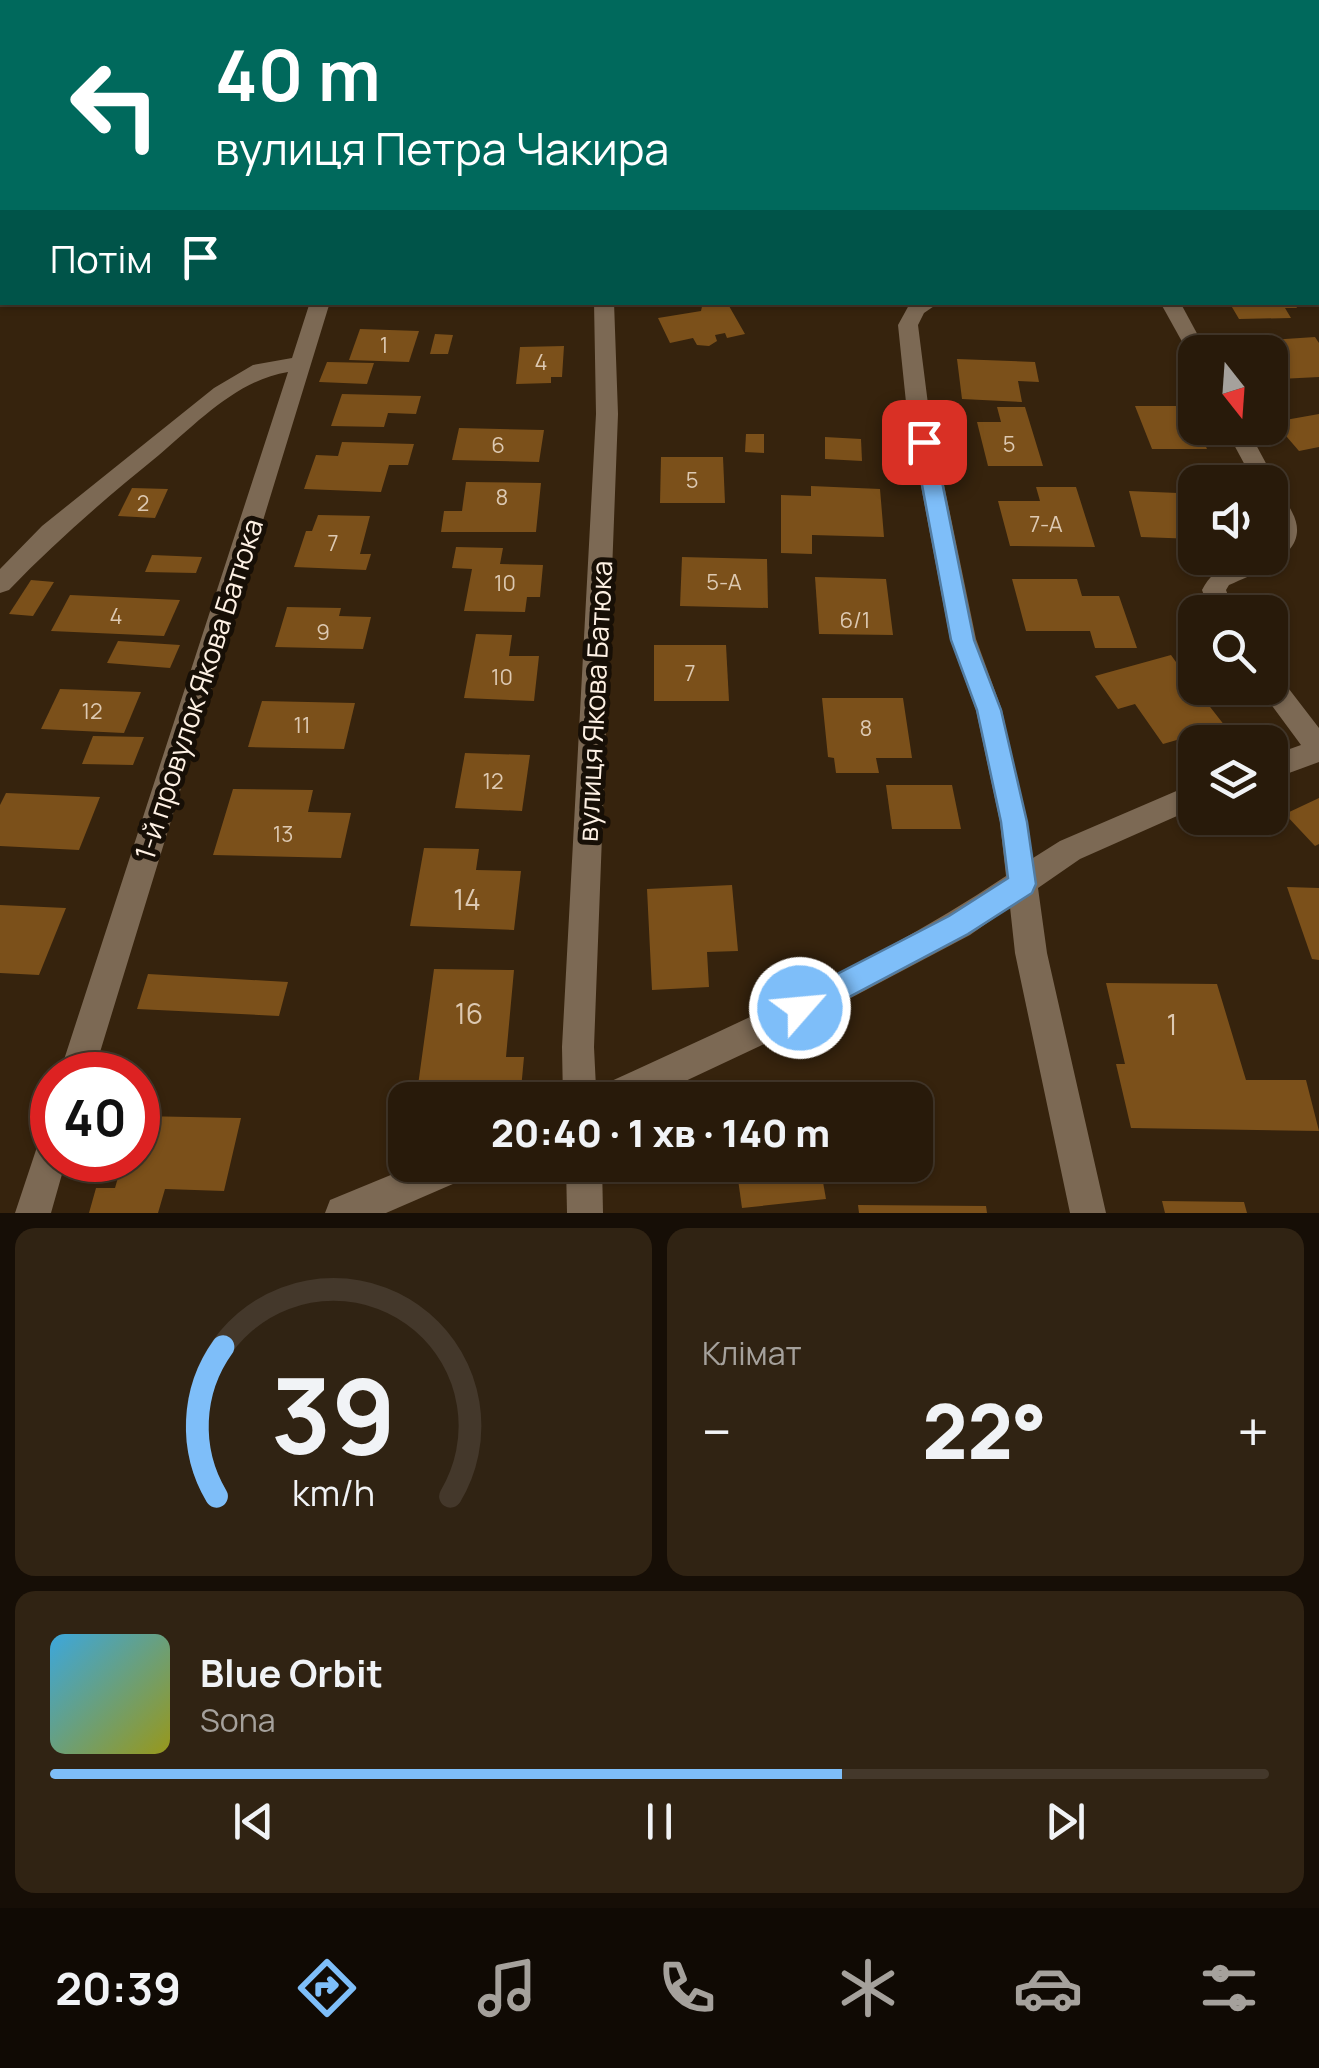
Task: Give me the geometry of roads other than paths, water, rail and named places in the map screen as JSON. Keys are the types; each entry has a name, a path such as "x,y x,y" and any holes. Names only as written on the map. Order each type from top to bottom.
{"street":[{"name":"1-й провулок Якова Батюка","path":"83,1052 319,305"},
{"name":"вулиця Якова Батюка","path":"580,1082 607,414 604,305"},
{"path":"925,305 916,310 908,325 918,412 963,640 989,710 1014,822 1031,953 1088,1213"},
{"path":"1172,305 1187,335"},
{"path":"0,584 50,532 221,393 260,370 301,363"},
{"path":"1216,595 1214,590 1220,579 1228,575"},
{"path":"1286,705 1319,750 1288,761"},
{"path":"646,1082 858,980 958,925 1070,850 1178,802"},
{"path":"33,1213 42,1182"},
{"path":"343,1213 417,1182"},
{"path":"584,1182 585,1213"}]}
